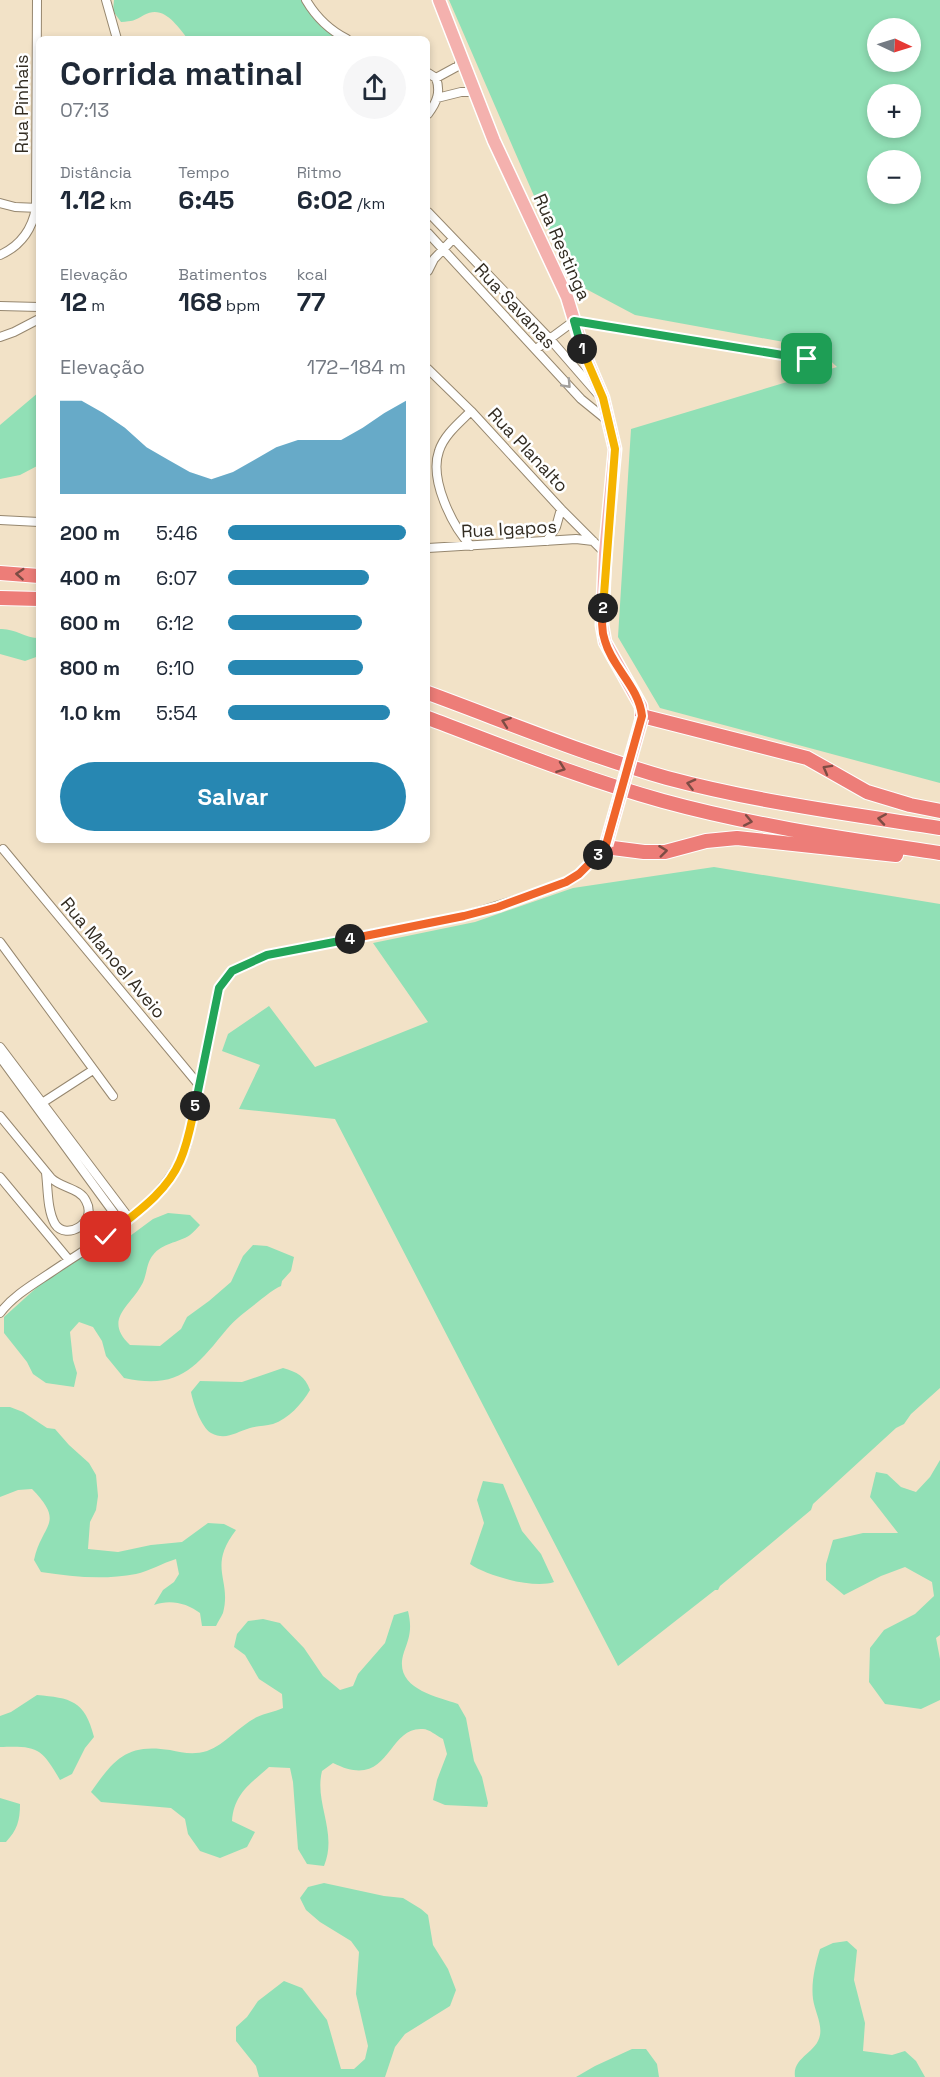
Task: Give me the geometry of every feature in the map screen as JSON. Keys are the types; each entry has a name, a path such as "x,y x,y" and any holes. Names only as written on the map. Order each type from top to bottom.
{"highway":[{"path":"0,573 36,576"},
{"path":"0,598 36,599"},
{"path":"430,694 611,761 668,778 762,799 940,828"},
{"path":"642,717 807,758 867,792 940,811"},
{"path":"430,719 604,783 662,801 783,828 940,853"},
{"path":"605,846 644,852 665,852 706,840 736,838 859,852 940,858"}],"main road":[{"name":"Rua Restinga","path":"439,0 494,141 567,297 584,353 603,398 615,449 605,553 602,625 605,642 638,698 642,717"},
{"path":"605,846 642,717"}],"street":[{"name":"Rua Pinhais","path":"37,0 37,36"},
{"path":"106,0 116,36"},
{"path":"306,0 321,21 341,36"},
{"path":"436,78 458,66 462,58"},
{"path":"430,74 436,78 439,87 437,98 430,110"},
{"path":"437,98 460,92 475,92"},
{"path":"0,203 36,208"},
{"path":"0,255 20,242 29,230 36,214"},
{"name":"Rua Savanas","path":"430,214 603,398"},
{"name":"Rua Savanas","path":"430,235 581,399 608,421"},
{"path":"430,267 442,249 453,239"},
{"path":"0,306 36,307"},
{"path":"0,336 14,332 36,321"},
{"path":"536,350 574,321 807,359"},
{"name":"Rua Planalto","path":"430,371 471,411 561,509 605,553"},
{"path":"471,411 449,433 439,451 436,465 437,477 453,523 471,546"},
{"path":"547,541 556,527 561,509"},
{"path":"0,520 36,522"},
{"name":"Rua Igapos","path":"430,548 547,541 593,542"},
{"path":"0,1314 8,1303 106,1237 152,1201 180,1163 186,1147 219,988 232,971 267,955 426,924 498,907 566,882 579,874 605,846"},
{"name":"Rua Manoel Aveio","path":"3,849 199,1085"},
{"path":"0,942 112,1096"},
{"path":"0,1047 129,1218"},
{"path":"0,1057 122,1224"},
{"path":"42,1103 93,1070"},
{"path":"0,1116 46,1173 60,1185 82,1195 87,1201 90,1213 80,1226 69,1230 59,1228 56,1224 50,1204 46,1173"},
{"path":"0,1177 69,1260"}],"green space":[{"path":"114,0 303,0 346,36 186,36 164,14 151,12 133,20 121,22 113,11"},
{"path":"449,0 940,0 940,783 660,708 618,637 631,429 837,367 817,348 635,315 571,281"},
{"path":"36,395 36,467 20,475 0,479 0,425"},
{"path":"0,629 36,637 36,657 25,661 0,654"},
{"path":"714,867 940,904 940,1388 911,1414 904,1424 896,1428 813,1504 811,1510 718,1590 715,1590 618,1666 335,1119 239,1109 260,1065 222,1051 228,1034 269,1006 315,1067 428,1022 373,943 475,922 573,888"},
{"path":"168,1213 190,1215 200,1225 185,1238 161,1248 151,1258 143,1282 121,1314 119,1321 122,1336 130,1345 160,1346 181,1329 187,1317 231,1282 243,1256 253,1245 267,1246 294,1257 291,1271 282,1281 281,1286 234,1321 195,1365 172,1378 143,1381 124,1378 106,1356 102,1341 93,1327 79,1322 70,1332 77,1373 74,1387 46,1383 33,1374 27,1362 4,1333 4,1317 55,1271 103,1245 118,1242 130,1236 153,1219"},
{"path":"283,1368 300,1375 310,1390 299,1406 289,1415 273,1424 250,1428 226,1436 216,1435 207,1430 191,1392 200,1381 242,1382"},
{"path":"0,1407 10,1407 23,1412 47,1428 55,1429 89,1463 96,1475 98,1496 96,1510 90,1522 88,1549 118,1552 151,1545 182,1542 208,1523 224,1524 236,1530 223,1554 222,1573 225,1601 223,1613 216,1626 202,1626 200,1613 184,1604 166,1602 154,1605 163,1590 174,1582 179,1574 176,1559 141,1573 124,1576 88,1577 41,1572 34,1560 50,1517 48,1510 32,1489 18,1490 0,1497"},
{"path":"940,1460 940,1635 936,1638 940,1659 940,1700 921,1709 885,1704 869,1682 870,1648 884,1630 915,1614 934,1596 932,1582 905,1567 881,1576 844,1595 826,1580 826,1564 833,1540 863,1533 898,1533 870,1497 876,1472 887,1474 901,1487 916,1492 930,1477"},
{"path":"483,1481 503,1484 522,1531 541,1554 554,1582 523,1583 487,1573 470,1564 484,1523 477,1500"},
{"path":"408,1611 410,1627 402,1664 404,1674 409,1682 427,1694 458,1704 466,1718 474,1761 482,1777 487,1807 445,1805 433,1800 437,1780 447,1754 443,1739 423,1729 411,1731 401,1737 386,1756 366,1770 352,1770 333,1763 322,1771 321,1795 328,1841 328,1853 324,1866 307,1864 298,1849 290,1768 269,1767 244,1790 236,1804 232,1821 255,1832 247,1847 220,1858 200,1851 188,1834 185,1819 171,1808 101,1802 91,1792 115,1762 132,1752 155,1748 188,1753 207,1751 257,1717 283,1708 282,1694 259,1679 245,1655 234,1647 237,1634 248,1621 263,1619 280,1623 304,1648 323,1676 340,1690 353,1686 358,1674 385,1643 394,1615"},
{"path":"37,1695 67,1700 81,1708 94,1737 85,1748 72,1774 60,1780 48,1761 37,1751 22,1747 0,1747 0,1716 11,1712"},
{"path":"0,1798 20,1804 17,1825 6,1842 0,1842"},
{"path":"324,1883 403,1898 421,1909 428,1915 433,1945 448,1969 456,1990 450,2006 405,2034 395,2047 385,2077 259,2077 256,2066 236,2041 236,2027 247,2017 258,2001 284,1981 302,1988 327,2020 341,2069 354,2069 365,2059 368,2046 356,1994 359,1952 351,1941 320,1922 306,1910 300,1898 308,1887"},
{"path":"847,1941 857,1950 854,1980 865,2023 863,2051 892,2055 905,2051 916,2061 925,2077 795,2077 797,2065 818,2041 820,2035 813,1993 814,1974 820,1949 833,1943"},
{"path":"632,2049 646,2049 657,2064 659,2077 576,2077 595,2066"}],"route":[{"path":"106,1237 152,1201 180,1163 186,1147 219,988 232,971 267,955 426,924 498,907 566,882 579,874 606,845 642,716 638,698 605,642 602,625 605,553 615,449 603,398 584,353 574,321 807,359"}]}
